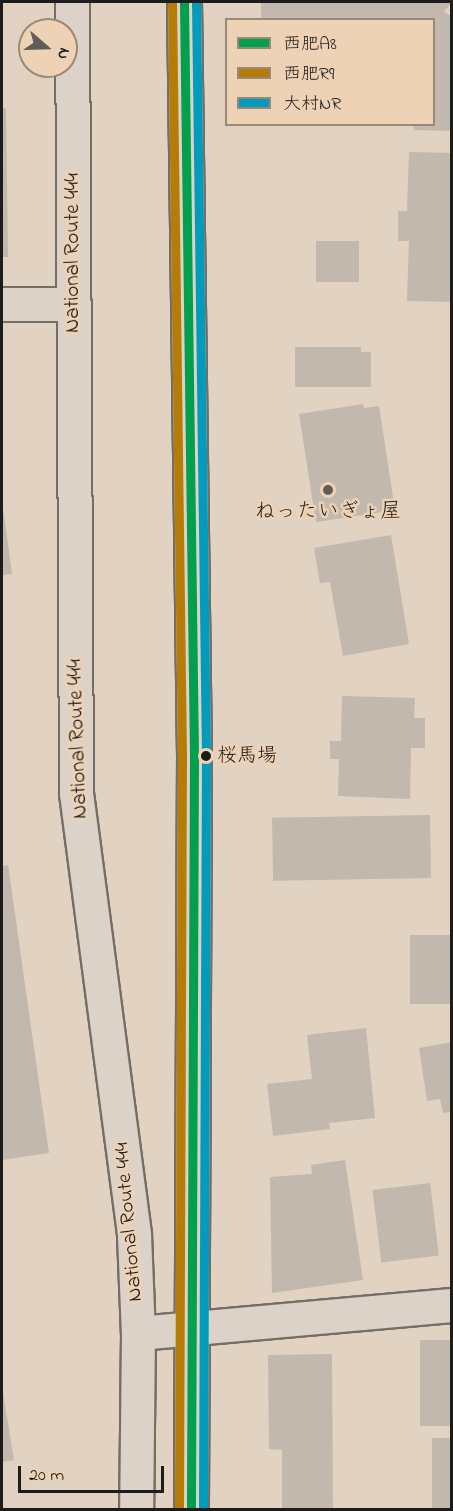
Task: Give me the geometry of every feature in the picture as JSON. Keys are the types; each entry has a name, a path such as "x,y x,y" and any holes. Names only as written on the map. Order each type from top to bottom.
{"main road":[{"name":"National Route 444","path":"72,2 76,793 134,1236 138,1333 136,1509"},
{"path":"184,2 195,756 190,1328 191,1509"},
{"path":"2,304 74,304"},
{"path":"138,1333 452,1305"}],"building":[{"path":"261,2 452,2 444,12 452,16 452,131 414,130 414,126 435,126 435,18 261,18"},
{"path":"2,108 6,108 8,257 2,257"},
{"path":"409,152 452,153 452,302 407,301 409,241 398,241 398,211 407,211"},
{"path":"316,241 359,241 359,282 316,282"},
{"path":"295,347 361,347 361,352 371,352 371,387 295,387"},
{"path":"363,404 364,408 379,406 395,510 316,522 299,414"},
{"path":"2,509 12,574 2,575"},
{"path":"391,535 409,644 343,656 330,582 320,583 314,548"},
{"path":"342,696 415,698 414,718 425,718 425,748 411,748 410,799 338,796 339,759 330,759 330,741 341,741"},
{"path":"430,815 431,878 273,881 272,818"},
{"path":"8,865 49,1153 2,1160 2,866"},
{"path":"410,935 452,935 452,1004 410,1004"},
{"path":"366,1028 375,1118 329,1123 330,1129 273,1136 267,1084 312,1079 307,1035"},
{"path":"452,1042 452,1112 443,1113 440,1099 427,1101 419,1048"},
{"path":"345,1160 363,1280 272,1293 270,1177 312,1174 311,1165"},
{"path":"430,1183 439,1255 381,1263 372,1190"},
{"path":"420,1340 452,1340 452,1426 420,1426"},
{"path":"332,1354 333,1510 282,1510 282,1450 269,1449 268,1355"},
{"path":"2,1387 14,1460 2,1462"},
{"path":"432,1438 452,1438 452,1510 432,1510"}],"transit line":[{"name":"西肥R9","path":"172,2 182,756 179,1510"},
{"name":"西肥A8","path":"184,2 194,756 191,1510"},
{"name":"大村NR","path":"196,2 206,756 203,1510"}],"place":[{"name":"ねったいぎょ屋","path":"328,490"},
{"name":"桜馬場","path":"206,756"}]}
